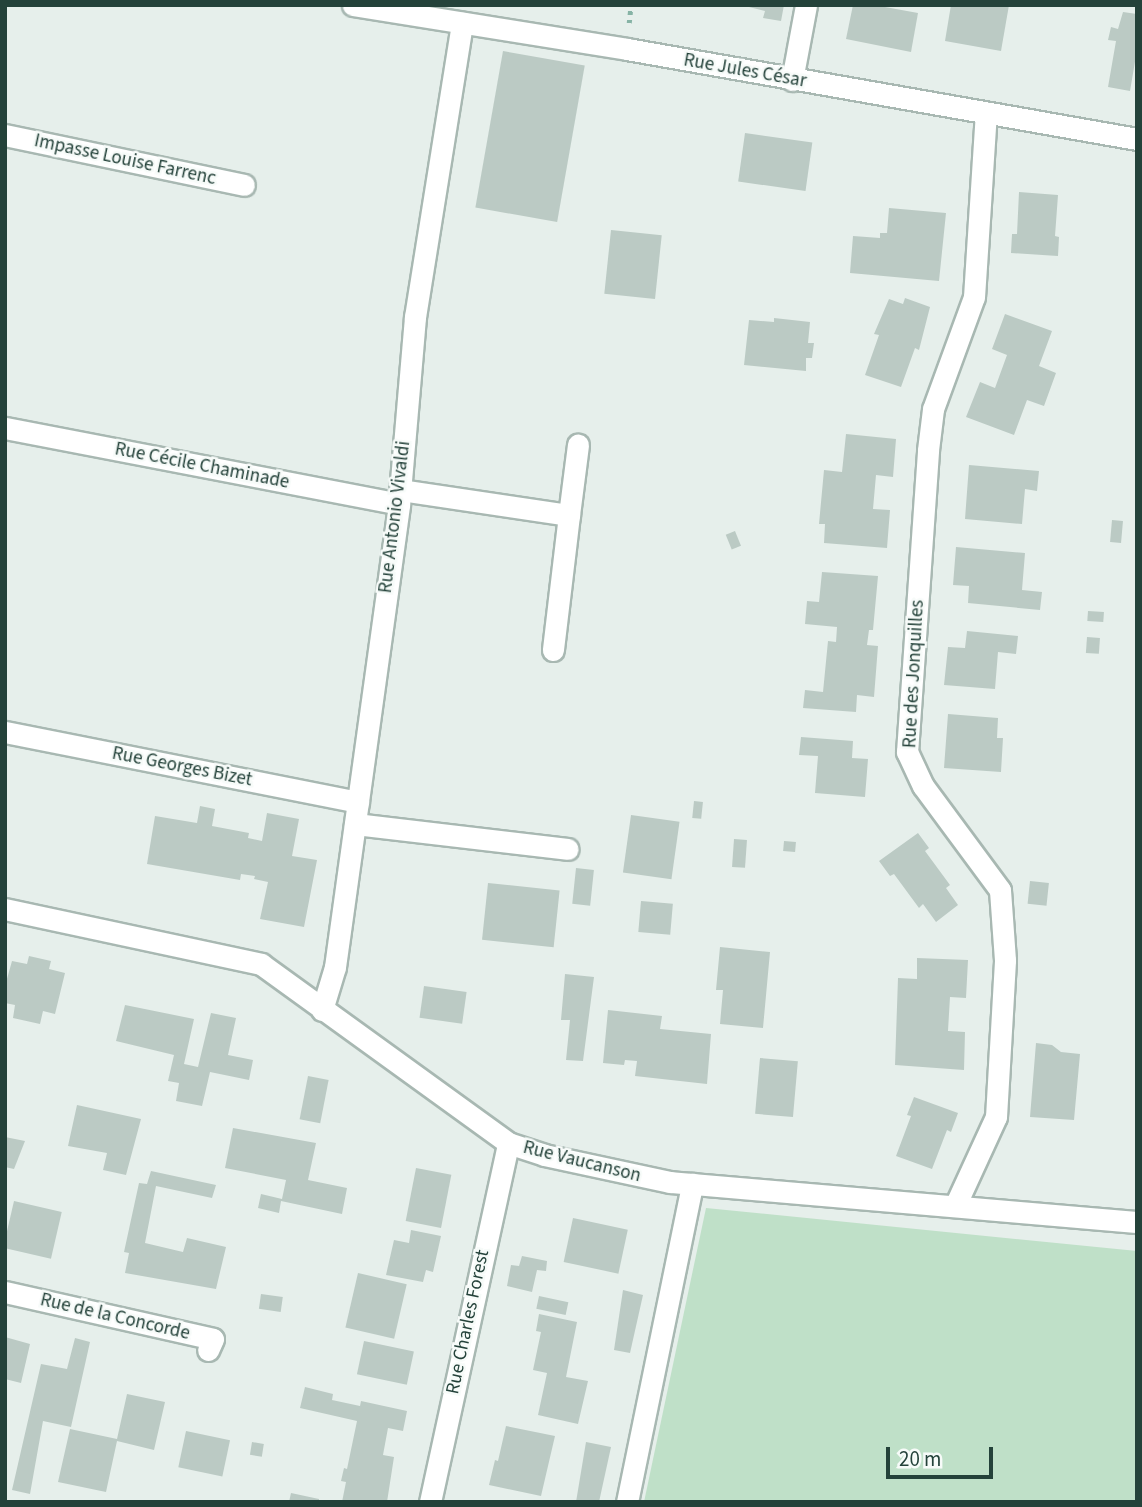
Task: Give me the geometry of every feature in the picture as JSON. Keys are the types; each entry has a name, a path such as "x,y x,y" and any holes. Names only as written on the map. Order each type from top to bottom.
{"street":[{"name":"Rue Jules César","path":"353,5 626,49 1137,139"},
{"path":"792,80 806,5"},
{"name":"Rue Antonio Vivaldi","path":"322,1010 335,967 399,497 415,317 462,23"},
{"name":"Rue des Jonquilles","path":"955,1206 996,1117 1005,960 1000,890 923,786 907,752 933,409 974,297 986,112"},
{"name":"Impasse Louise Farrenc","path":"5,135 244,186"},
{"name":"Rue Cécile Chaminade","path":"5,428 399,497 569,515"},
{"path":"553,650 578,445"},
{"name":"Rue Georges Bizet","path":"5,732 358,802"},
{"path":"355,824 568,849"},
{"name":"Rue Vaucanson","path":"5,909 261,964 508,1143 544,1156 692,1184 1137,1222"},
{"name":"Rue Charles Forest","path":"430,1502 508,1143"},
{"path":"627,1502 692,1184"},
{"name":"Rue de la Concorde","path":"5,1292 213,1339 208,1350"}],"green space":[{"path":"706,1208 1137,1251 1137,1502 644,1502"}],"building":[{"path":"741,5 784,5 781,21 763,18 765,11"},
{"path":"853,5 874,5 918,13 911,52 846,39"},
{"path":"951,5 1009,5 1001,51 945,41"},
{"path":"1123,12 1137,14 1137,50 1130,91 1108,87 1116,41 1108,40 1111,27 1118,29"},
{"path":"503,51 585,65 557,222 475,208"},
{"path":"745,133 812,142 806,191 738,182"},
{"path":"1019,192 1058,195 1055,236 1059,237 1058,256 1011,253 1012,234 1017,234"},
{"path":"889,208 946,213 939,281 850,273 853,236 880,238 880,233 887,233"},
{"path":"611,230 662,235 655,299 604,294"},
{"path":"905,298 930,307 919,350 915,348 901,387 865,375 879,335 874,334 889,299 903,304"},
{"path":"1005,314 1052,331 1039,366 1056,373 1044,406 1027,400 1014,435 966,417 980,382 995,388 1007,355 992,349"},
{"path":"774,318 810,322 808,343 814,343 812,358 806,358 806,371 744,365 749,320 774,322"},
{"path":"846,434 896,439 893,477 876,475 873,509 890,510 887,548 824,543 825,524 819,524 824,470 842,472"},
{"path":"969,465 1039,471 1037,491 1025,489 1022,524 965,519"},
{"path":"1112,520 1123,521 1121,543 1110,542"},
{"path":"735,531 741,546 732,550 726,535"},
{"path":"956,547 1025,553 1022,590 1042,592 1040,610 968,603 969,586 953,585"},
{"path":"822,572 878,576 873,630 869,630 867,645 878,646 874,697 857,695 856,712 803,708 805,690 823,692 828,641 836,642 837,627 805,624 807,601 819,602"},
{"path":"1088,611 1104,612 1103,622 1087,621"},
{"path":"967,631 1018,636 1016,654 998,652 995,689 944,685 948,647 965,648"},
{"path":"1087,637 1100,638 1099,654 1086,653"},
{"path":"948,714 998,718 997,738 1003,738 1001,772 944,768"},
{"path":"801,737 853,741 852,758 868,759 865,797 815,793 818,756 799,755"},
{"path":"694,801 703,802 701,819 692,818"},
{"path":"200,806 215,809 212,826 249,833 248,838 262,841 267,813 299,819 292,856 317,860 304,927 260,919 268,882 254,879 255,876 241,874 240,880 147,864 155,816 197,823"},
{"path":"631,815 680,822 671,879 623,872"},
{"path":"918,833 929,848 925,851 950,885 946,888 958,905 936,922 923,904 919,908 894,874 890,876 879,861"},
{"path":"734,839 747,840 745,868 732,867"},
{"path":"784,841 796,842 795,852 783,851"},
{"path":"576,868 594,870 590,906 572,904"},
{"path":"1030,881 1049,883 1046,906 1028,904"},
{"path":"488,883 560,891 554,947 482,940"},
{"path":"641,901 673,904 670,935 638,932"},
{"path":"720,947 770,952 763,1028 720,1024 723,990 716,990"},
{"path":"29,956 51,961 49,969 65,973 55,1014 43,1011 40,1024 13,1018 15,1005 5,1003 5,986 12,961 27,964"},
{"path":"917,958 968,960 966,998 950,997 948,1031 965,1032 964,1070 895,1065 898,978 917,979"},
{"path":"565,974 594,977 583,1061 566,1060 570,1020 561,1020"},
{"path":"424,986 467,992 462,1024 420,1018"},
{"path":"125,1005 194,1019 184,1064 198,1067 211,1013 236,1018 228,1055 253,1060 249,1080 210,1072 202,1106 176,1101 179,1083 168,1081 174,1055 116,1041"},
{"path":"608,1010 662,1016 660,1029 711,1034 707,1084 635,1076 637,1061 625,1060 624,1065 603,1063"},
{"path":"1036,1043 1052,1045 1061,1052 1080,1054 1074,1120 1030,1117"},
{"path":"760,1058 798,1061 793,1117 755,1114"},
{"path":"308,1076 329,1080 320,1123 300,1119"},
{"path":"914,1097 958,1113 951,1132 947,1130 932,1169 896,1156 911,1116 907,1115"},
{"path":"77,1105 141,1119 126,1175 103,1170 107,1153 68,1146"},
{"path":"233,1128 316,1143 308,1180 347,1188 342,1214 281,1201 279,1213 258,1208 261,1194 282,1199 286,1180 225,1168"},
{"path":"5,1137 25,1141 14,1169 5,1167"},
{"path":"416,1168 451,1175 441,1228 406,1221"},
{"path":"151,1171 216,1185 212,1198 156,1186 145,1243 183,1252 187,1238 226,1247 216,1289 125,1273 129,1253 124,1252 139,1183 147,1184"},
{"path":"14,1201 62,1212 51,1259 5,1248"},
{"path":"573,1218 628,1230 618,1274 564,1262"},
{"path":"411,1230 441,1236 433,1272 426,1270 423,1282 386,1275 394,1240 409,1243"},
{"path":"522,1256 547,1261 546,1271 537,1270 532,1292 507,1286 511,1265 519,1266"},
{"path":"358,1273 407,1284 394,1339 345,1328"},
{"path":"623,1290 643,1295 630,1353 614,1350"},
{"path":"261,1294 283,1297 281,1312 259,1309"},
{"path":"539,1296 568,1302 566,1315 536,1309"},
{"path":"539,1314 577,1322 566,1377 588,1381 578,1424 538,1415 547,1373 533,1370 541,1332 536,1331"},
{"path":"5,1337 30,1344 21,1383 5,1379"},
{"path":"75,1338 90,1342 71,1427 43,1421 30,1494 12,1490 41,1364 67,1369"},
{"path":"364,1341 414,1352 407,1385 357,1374"},
{"path":"305,1387 333,1394 332,1400 360,1406 361,1401 407,1411 403,1431 388,1428 383,1455 394,1457 387,1502 342,1502 346,1482 341,1481 344,1468 347,1469 357,1421 300,1408"},
{"path":"127,1394 165,1402 154,1450 117,1441 106,1492 58,1482 70,1429 117,1439"},
{"path":"506,1426 555,1436 541,1496 489,1485"},
{"path":"186,1431 230,1440 222,1477 178,1467"},
{"path":"252,1442 264,1444 262,1457 250,1455"},
{"path":"586,1442 611,1447 599,1502 576,1502"},
{"path":"291,1493 319,1499 319,1502 289,1502"}]}
